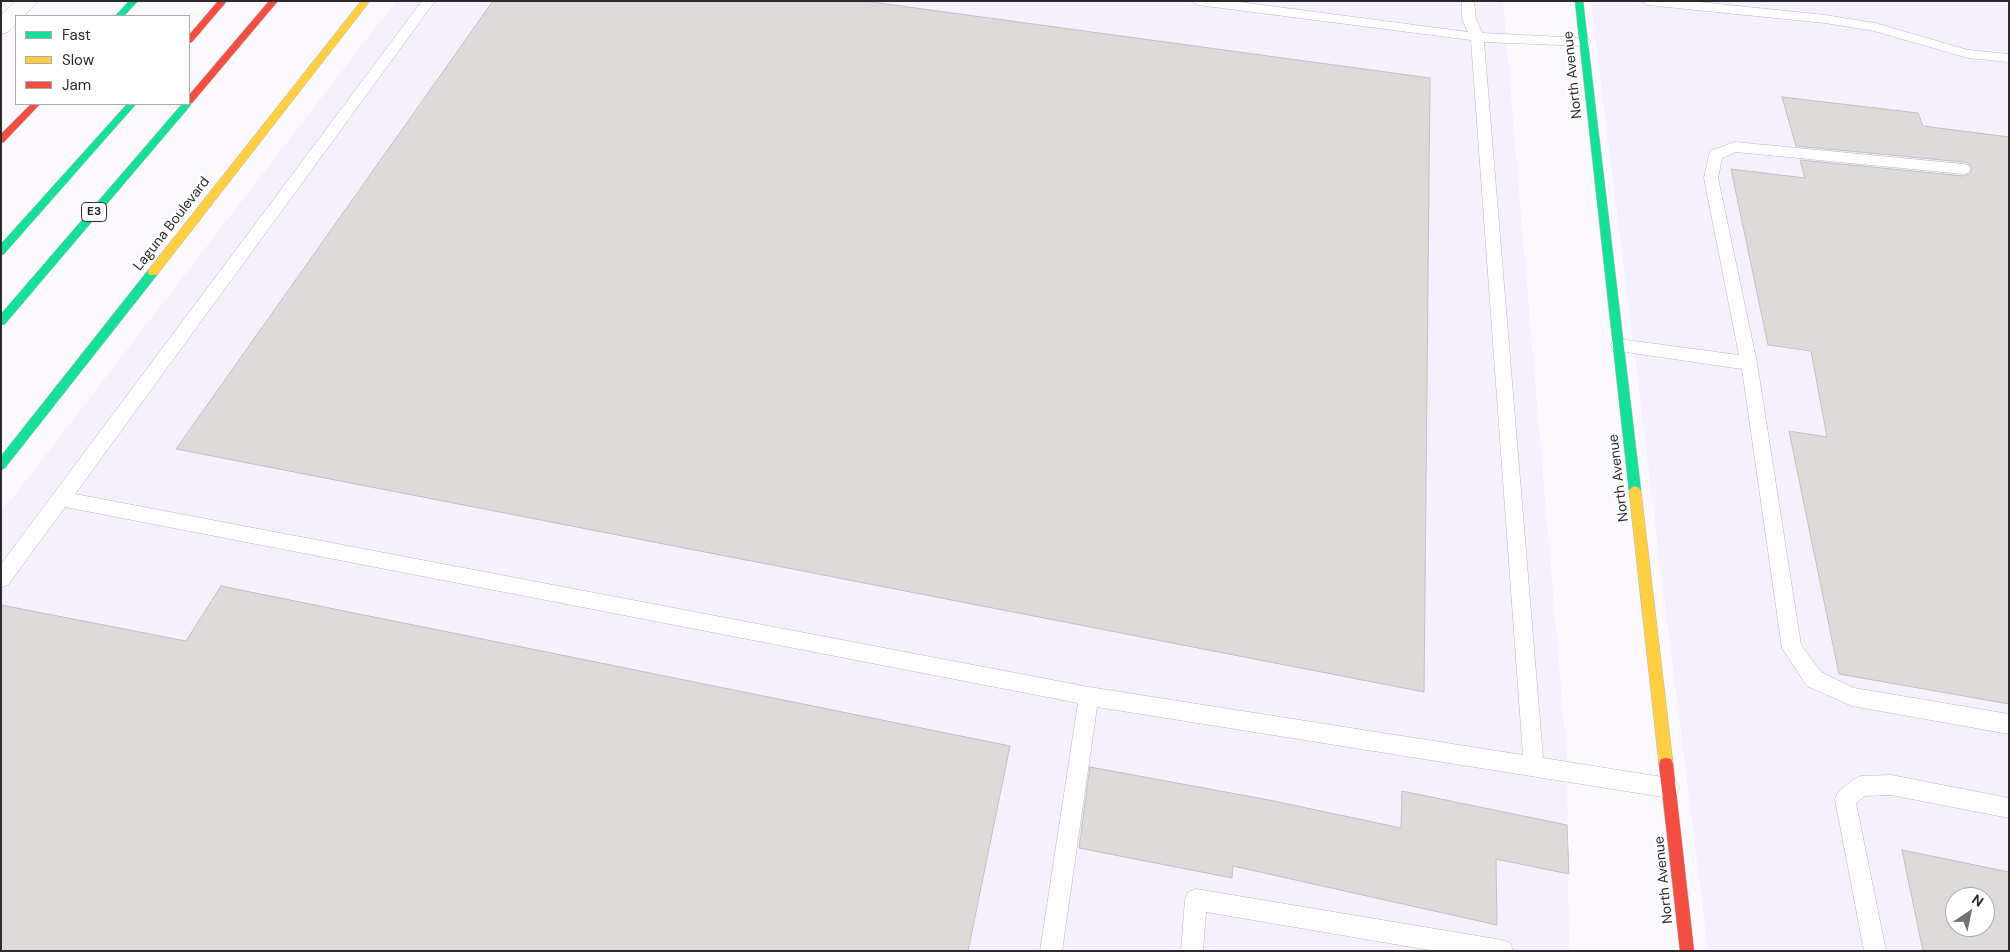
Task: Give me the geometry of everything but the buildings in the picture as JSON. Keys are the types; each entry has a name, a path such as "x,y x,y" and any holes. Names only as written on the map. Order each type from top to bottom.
{"main road":[{"path":"120,15 134,1"},
{"path":"190,39 224,1"},
{"name":"E3","path":"190,100 274,1"},
{"name":"Laguna Boulevard","path":"1,465 366,1"},
{"name":"North Avenue","path":"1580,1 1687,951"},
{"path":"1,140 35,105"},
{"path":"1,251 131,105"},
{"name":"E3","path":"1,321 185,105"}],"street":[{"path":"1,27 28,1"}],"lane":[{"path":"1,579 429,1"},
{"path":"1198,1 1477,37 1584,42"},
{"path":"1468,1 1470,19 1477,37 1534,767"},
{"path":"1646,1 1825,19 1875,27 1968,54 2009,58"},
{"path":"1963,170 1735,147 1715,155 1711,178 1748,364 1792,648 1814,679 1852,697 2009,724"},
{"path":"1619,346 1748,364"},
{"path":"61,499 1089,696 1669,788"},
{"path":"1051,951 1089,696"},
{"path":"1876,951 1845,799 1861,786 1891,785 2009,808"},
{"path":"1192,951 1196,900 1502,951"}],"shaded area":[{"path":"396,1 1503,1 1567,760 1569,951 1,951 1,513"},
{"path":"1591,1 2009,1 2009,951 1708,951"}],"traffic: fast":[{"path":"120,15 134,1"},
{"path":"1579,1 1635,491"},
{"path":"1,251 131,105"},
{"path":"1,321 186,105"},
{"path":"1,465 153,272"}],"traffic: slow":[{"path":"153,272 366,1"},
{"path":"1635,491 1666,764"}],"traffic: jam":[{"path":"190,39 223,1"},
{"path":"190,100 274,1"},
{"path":"1,140 35,105"},
{"path":"1666,764 1687,951"}]}
